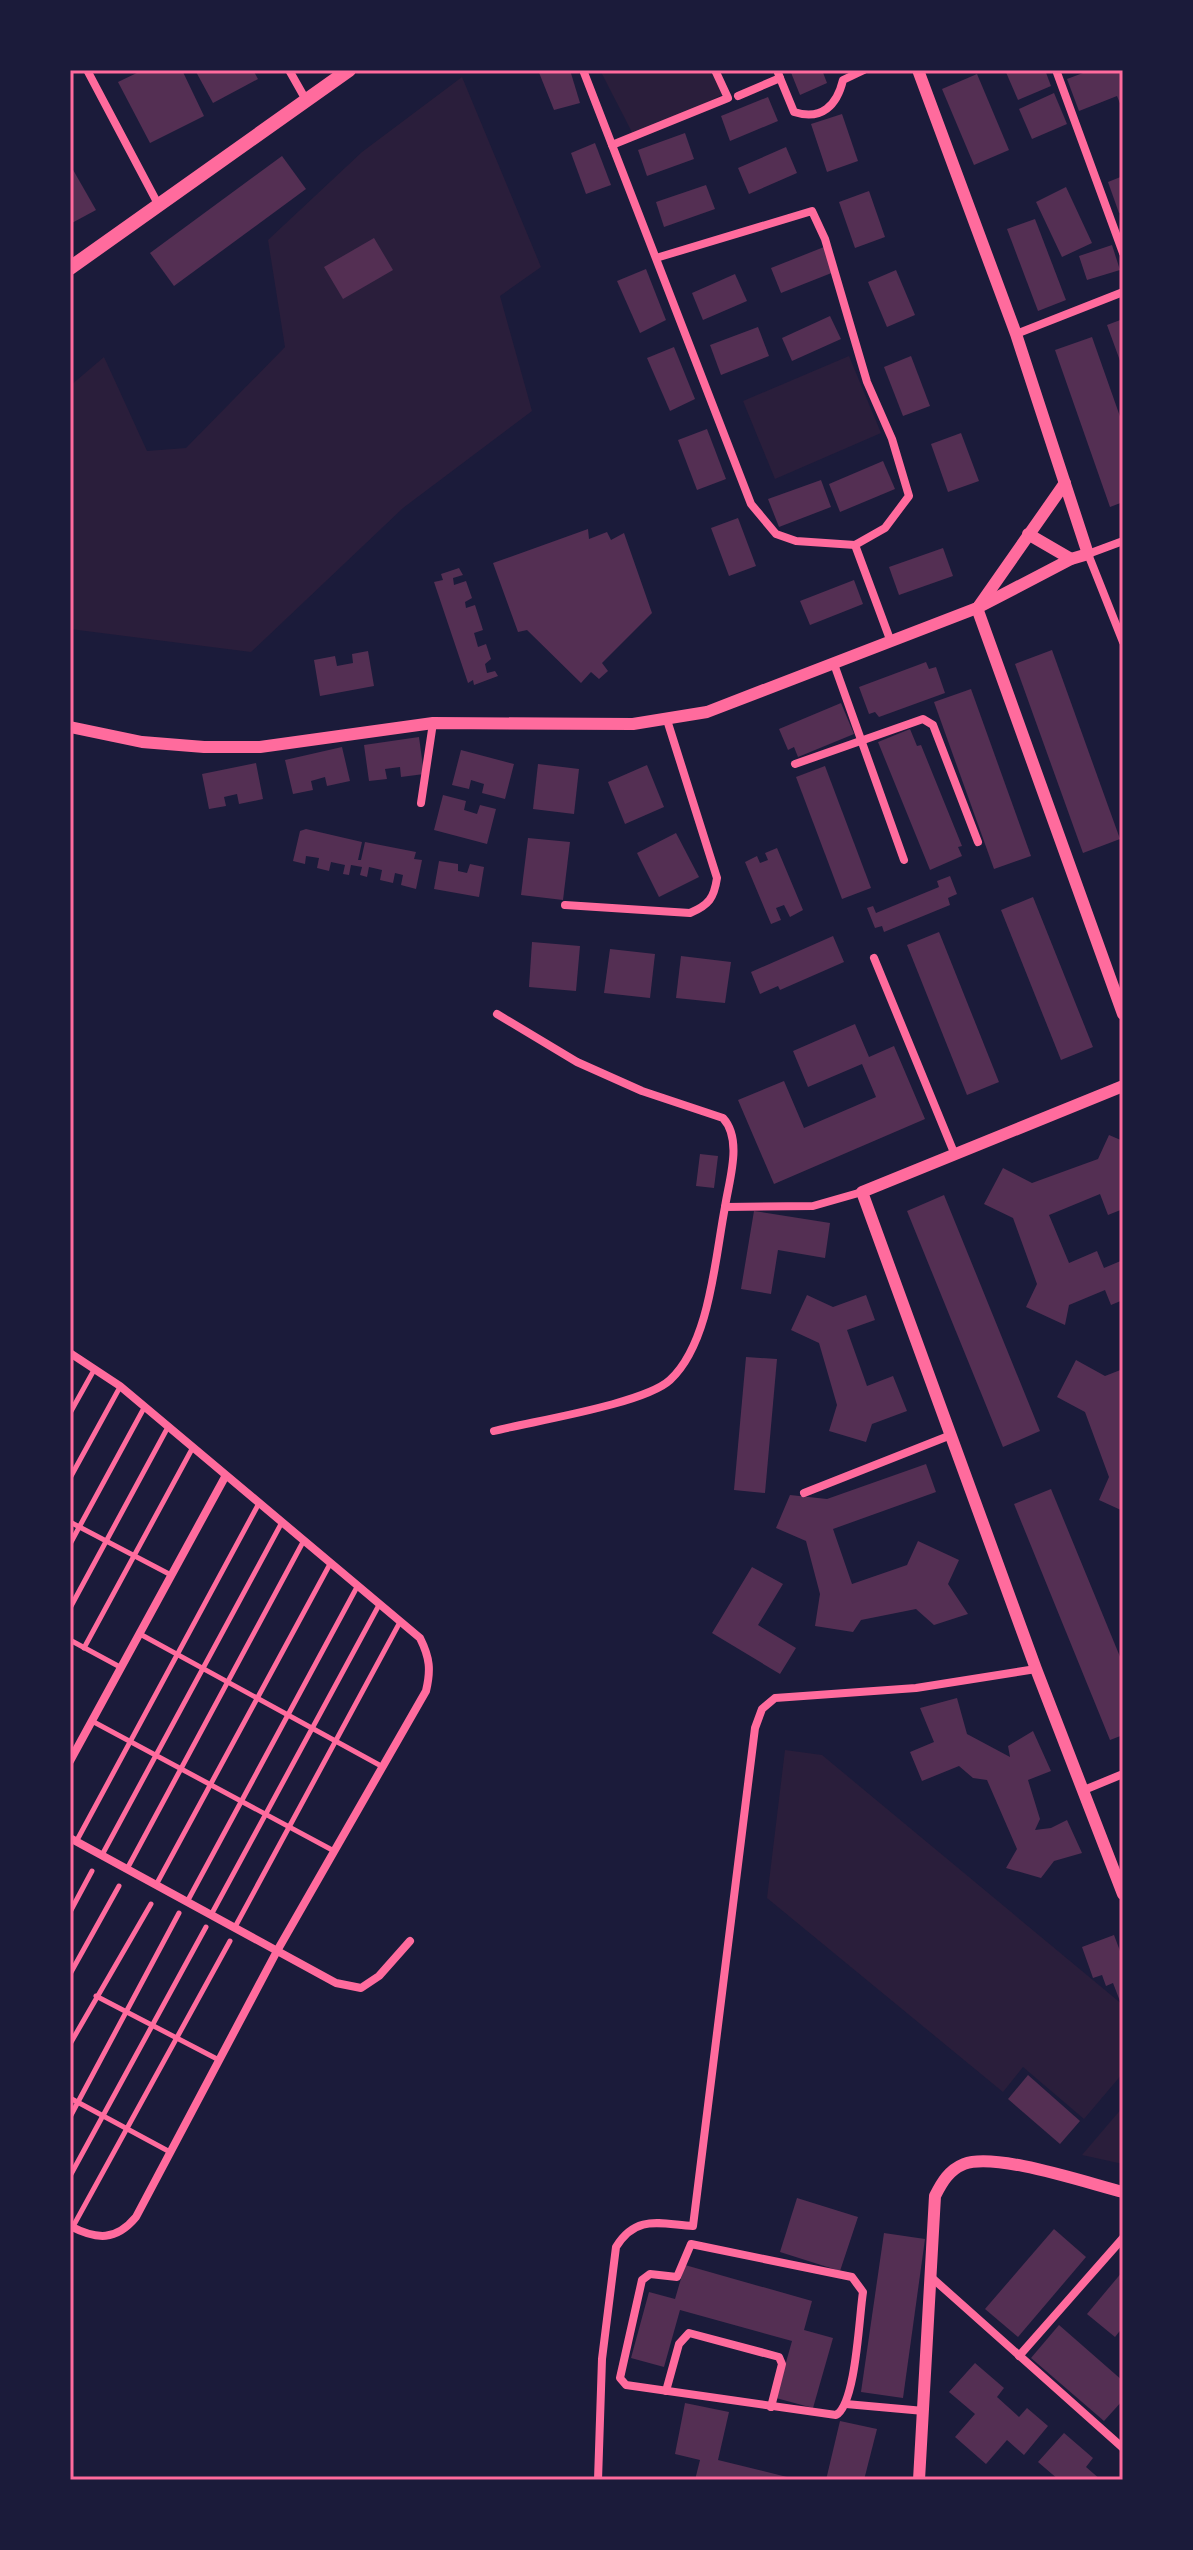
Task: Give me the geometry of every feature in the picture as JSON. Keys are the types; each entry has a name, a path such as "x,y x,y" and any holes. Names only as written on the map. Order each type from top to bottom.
{"main road":[{"path":"70,268 349,70"}],"street":[{"path":"87,70 158,204"},
{"path":"289,70 306,100"},
{"path":"583,70 751,504 762,521 776,534 796,541 855,545 885,528 909,496 892,439 867,382 825,239 812,211 656,258"},
{"path":"612,145 728,98 715,70"},
{"path":"738,96 779,74 794,112 808,116 825,112 838,99 843,80 840,70"},
{"path":"843,80 864,70"},
{"path":"918,70 1016,334 1088,554 1123,642"},
{"path":"1056,70 1123,253"},
{"path":"1016,334 1123,292"},
{"path":"977,608 1065,483"},
{"path":"1028,534 1071,559"},
{"path":"70,727 142,742 246,747 433,723 633,724 667,720 707,712 891,642 977,608 1071,559 1123,541"},
{"path":"855,545 891,642"},
{"path":"977,608 1123,1014"},
{"path":"834,664 904,860"},
{"path":"795,764 923,719 933,725 978,842"},
{"path":"565,905 690,913 705,907 714,896 717,878 667,720"},
{"path":"421,803 433,723"},
{"path":"874,958 955,1155"},
{"path":"494,1431 635,1397 669,1381 687,1358 700,1330 725,1207 734,1143 730,1125 723,1118 642,1091 577,1062 497,1014"},
{"path":"725,1207 813,1206 862,1192 1123,1086"},
{"path":"862,1192 1036,1669 1123,1894"},
{"path":"70,1354 120,1386 420,1638 429,1656 430,1673 426,1691 277,1951 136,2217 125,2230 110,2237 90,2237 71,2228"},
{"path":"804,1493 951,1435"},
{"path":"70,1761 225,1477"},
{"path":"598,2480 602,2359 616,2247 624,2234 640,2223 693,2226 755,1728 762,1709 775,1698 916,1688 1036,1669"},
{"path":"1084,1790 1123,1774"},
{"path":"73,1840 336,1983 361,1988 379,1976 410,1941"},
{"path":"919,2480 935,2196 943,2179 962,2165 987,2159 1123,2192"},
{"path":"1019,2356 1123,2238"},
{"path":"700,2244 852,2277 860,2283 863,2292 846,2404 836,2415 666,2391 626,2385 620,2378 645,2275 677,2277 687,2248 700,2244"},
{"path":"931,2277 1123,2448"},
{"path":"666,2391 679,2344 689,2333 779,2357 782,2364 771,2407"},
{"path":"846,2404 924,2411"}],"lane":[{"path":"70,1413 94,1369"},
{"path":"70,1478 120,1386"},
{"path":"70,1544 145,1407"},
{"path":"70,1608 168,1427"},
{"path":"84,1648 192,1449"},
{"path":"73,1840 131,1741 258,1505"},
{"path":"70,1522 171,1575"},
{"path":"102,1855 281,1524"},
{"path":"127,1869 303,1542"},
{"path":"156,1885 330,1564"},
{"path":"187,1902 357,1587"},
{"path":"211,1915 379,1605"},
{"path":"235,1928 400,1622"},
{"path":"139,1634 383,1767"},
{"path":"70,1640 121,1668"},
{"path":"92,1721 335,1851"},
{"path":"70,1912 92,1871"},
{"path":"70,1974 119,1886"},
{"path":"70,2044 151,1904"},
{"path":"70,2117 179,1913"},
{"path":"70,2176 206,1927"},
{"path":"71,2228 230,1941"},
{"path":"96,1996 219,2061"},
{"path":"70,2098 170,2152"}],"shaded area":[{"path":"600,70 718,70 729,91 636,140"},
{"path":"462,77 541,267 500,296 532,411 403,508 251,652 70,629 70,386 104,357 147,451 186,448 285,347 268,240 362,152"},
{"path":"849,356 881,433 775,479 743,401"},
{"path":"785,1750 822,1755 1123,2005 1123,2073 1084,2119 1023,2067 1003,2092 767,1898"},
{"path":"1123,2107 1123,2164 1082,2155"}],"building":[{"path":"143,70 182,70 204,116 150,143 118,82"},
{"path":"195,70 253,70 258,79 213,103"},
{"path":"538,70 570,70 580,103 554,110"},
{"path":"790,70 822,70 827,83 800,95"},
{"path":"1005,70 1045,70 1051,86 1018,100"},
{"path":"1091,70 1123,70 1123,111 1117,96 1079,111 1067,79"},
{"path":"977,74 1009,150 974,165 942,89"},
{"path":"1054,93 1067,124 1032,139 1019,109"},
{"path":"768,97 778,121 730,141 721,116"},
{"path":"842,114 858,161 827,172 811,124"},
{"path":"685,133 694,159 647,176 638,150"},
{"path":"595,143 611,185 586,194 571,153"},
{"path":"786,147 797,173 749,194 738,168"},
{"path":"282,156 306,189 174,286 150,253"},
{"path":"70,169 96,210 70,224"},
{"path":"1123,176 1123,212 1119,213 1108,182"},
{"path":"706,185 715,209 664,227 656,202"},
{"path":"1066,187 1092,243 1062,257 1036,202"},
{"path":"869,191 885,237 855,248 839,202"},
{"path":"1035,219 1066,300 1038,311 1007,229"},
{"path":"374,238 393,270 343,299 324,267"},
{"path":"1112,245 1120,270 1087,280 1079,256"},
{"path":"824,247 834,272 781,293 771,268"},
{"path":"646,269 666,320 640,333 617,281"},
{"path":"896,270 915,315 887,327 868,282"},
{"path":"735,274 747,301 703,320 692,293"},
{"path":"830,316 841,339 792,361 782,338"},
{"path":"1123,319 1123,369 1107,325"},
{"path":"758,327 769,356 721,375 710,345"},
{"path":"1092,337 1123,425 1123,502 1110,507 1055,350"},
{"path":"674,347 695,399 670,411 647,358"},
{"path":"911,356 930,406 903,416 884,367"},
{"path":"707,429 726,479 697,490 678,440"},
{"path":"961,433 979,481 948,492 931,444"},
{"path":"883,461 895,489 840,512 829,484"},
{"path":"821,480 831,507 779,527 768,499"},
{"path":"738,518 756,566 729,576 711,528"},
{"path":"588,529 589,539 607,532 611,540 624,533 652,613 602,663 608,671 599,679 591,672 581,683 527,630 518,632 493,563"},
{"path":"943,548 953,576 899,595 889,567"},
{"path":"459,568 463,575 453,578 454,585 466,581 472,598 465,602 466,608 475,605 483,630 474,633 478,647 486,644 491,659 485,664 487,673 495,671 498,676 474,685 473,680 468,683 434,582 443,580 441,574"},
{"path":"854,580 863,604 810,625 800,601"},
{"path":"1052,650 1120,839 1083,853 1015,664"},
{"path":"368,651 374,686 320,696 314,660 335,656 337,666 353,663 352,654"},
{"path":"926,662 929,669 936,667 945,693 879,717 875,712 869,714 859,687"},
{"path":"971,689 1031,856 994,869 934,702"},
{"path":"841,703 854,734 798,757 794,747 788,750 779,729"},
{"path":"910,729 917,746 921,745 962,846 958,847 962,856 930,870 878,742"},
{"path":"419,737 424,774 401,777 400,767 385,769 387,779 369,781 364,745"},
{"path":"342,747 350,781 327,786 325,777 311,781 313,790 293,794 285,760"},
{"path":"461,750 514,764 505,799 482,793 484,784 471,780 469,789 452,785"},
{"path":"256,763 263,799 239,804 237,794 224,797 226,806 209,809 202,774"},
{"path":"538,764 579,769 574,814 533,809"},
{"path":"647,765 664,807 625,824 608,782"},
{"path":"825,766 871,888 842,899 796,777"},
{"path":"443,795 466,801 464,810 477,814 480,805 496,809 487,844 434,830"},
{"path":"306,829 362,842 358,860 361,860 365,842 416,852 414,859 422,860 416,889 401,885 403,875 395,873 393,883 380,880 382,870 369,867 367,877 360,875 362,867 351,865 349,875 343,874 345,865 331,862 329,871 317,868 319,858 306,856 305,864 293,861 300,831"},
{"path":"676,833 699,877 659,897 637,853"},
{"path":"528,838 570,842 563,900 521,895"},
{"path":"777,848 803,910 790,917 784,905 776,908 781,920 771,924 745,862 757,856 760,863 768,860 765,853"},
{"path":"439,861 458,864 458,871 467,873 470,864 484,867 479,897 434,889"},
{"path":"950,876 957,894 948,898 950,905 884,932 882,926 875,928 867,908 873,906 876,913 939,887 937,881"},
{"path":"1033,897 1093,1047 1061,1060 1001,910"},
{"path":"939,932 999,1082 967,1095 907,945"},
{"path":"833,936 844,962 780,990 778,986 760,994 751,972"},
{"path":"532,942 580,946 576,991 529,987"},
{"path":"610,949 655,954 650,998 604,993"},
{"path":"681,956 731,962 725,1003 676,998"},
{"path":"855,1024 869,1057 894,1046 925,1119 774,1184 738,1100 784,1081 804,1128 876,1097 862,1064 808,1087 793,1051"},
{"path":"1109,1135 1123,1141 1123,1209 1108,1215 1100,1194 1049,1215 1069,1263 1097,1251 1104,1268 1123,1260 1123,1300 1111,1305 1105,1290 1069,1305 1065,1325 1026,1307 1037,1284 1013,1218 984,1204 1003,1168 1032,1183 1098,1159"},
{"path":"700,1154 718,1156 714,1188 696,1186"},
{"path":"944,1195 1040,1431 1003,1447 907,1211"},
{"path":"754,1211 830,1223 825,1258 778,1250 771,1294 741,1289"},
{"path":"807,1295 833,1307 866,1295 875,1320 847,1330 867,1386 893,1376 907,1411 872,1424 866,1442 829,1431 837,1405 819,1343 791,1330"},
{"path":"746,1357 777,1359 765,1493 734,1490"},
{"path":"1076,1360 1105,1376 1123,1369 1123,1511 1099,1500 1109,1477 1085,1412 1057,1397"},
{"path":"926,1464 936,1492 833,1529 852,1584 907,1565 918,1541 959,1560 948,1584 968,1614 934,1625 916,1609 861,1620 853,1632 815,1626 820,1594 806,1541 776,1528 790,1495 827,1499"},
{"path":"1051,1489 1123,1664 1123,1735 1110,1740 1014,1504"},
{"path":"752,1567 783,1584 758,1625 796,1648 780,1674 712,1633"},
{"path":"957,1698 967,1734 1010,1757 1008,1746 1033,1731 1051,1771 1028,1780 1040,1819 1035,1830 1051,1828 1067,1820 1082,1853 1054,1861 1041,1878 1006,1868 1017,1849 987,1780 973,1778 959,1766 922,1781 910,1752 934,1742 920,1708"},
{"path":"1114,1935 1123,1959 1123,2009 1113,1983 1106,1986 1102,1975 1093,1978 1082,1947"},
{"path":"1028,2075 1080,2121 1060,2144 1008,2099"},
{"path":"797,2198 858,2217 840,2271 780,2252"},
{"path":"1054,2229 1086,2257 1018,2337 985,2309"},
{"path":"884,2233 925,2239 903,2398 861,2392"},
{"path":"685,2265 812,2301 804,2330 833,2338 813,2408 776,2398 792,2341 680,2310 664,2367 631,2358 649,2292 675,2299"},
{"path":"1123,2271 1123,2327 1115,2337 1087,2314"},
{"path":"1059,2325 1123,2381 1123,2400 1104,2421 1031,2358"},
{"path":"975,2363 1004,2388 997,2397 1019,2417 1027,2408 1048,2426 1024,2455 1007,2440 986,2464 955,2437 975,2414 949,2392"},
{"path":"685,2403 729,2412 718,2460 799,2480 695,2480 700,2460 675,2454"},
{"path":"840,2421 877,2429 864,2480 826,2480"},
{"path":"1064,2433 1093,2458 1086,2467 1101,2480 1059,2480 1038,2462"}]}
